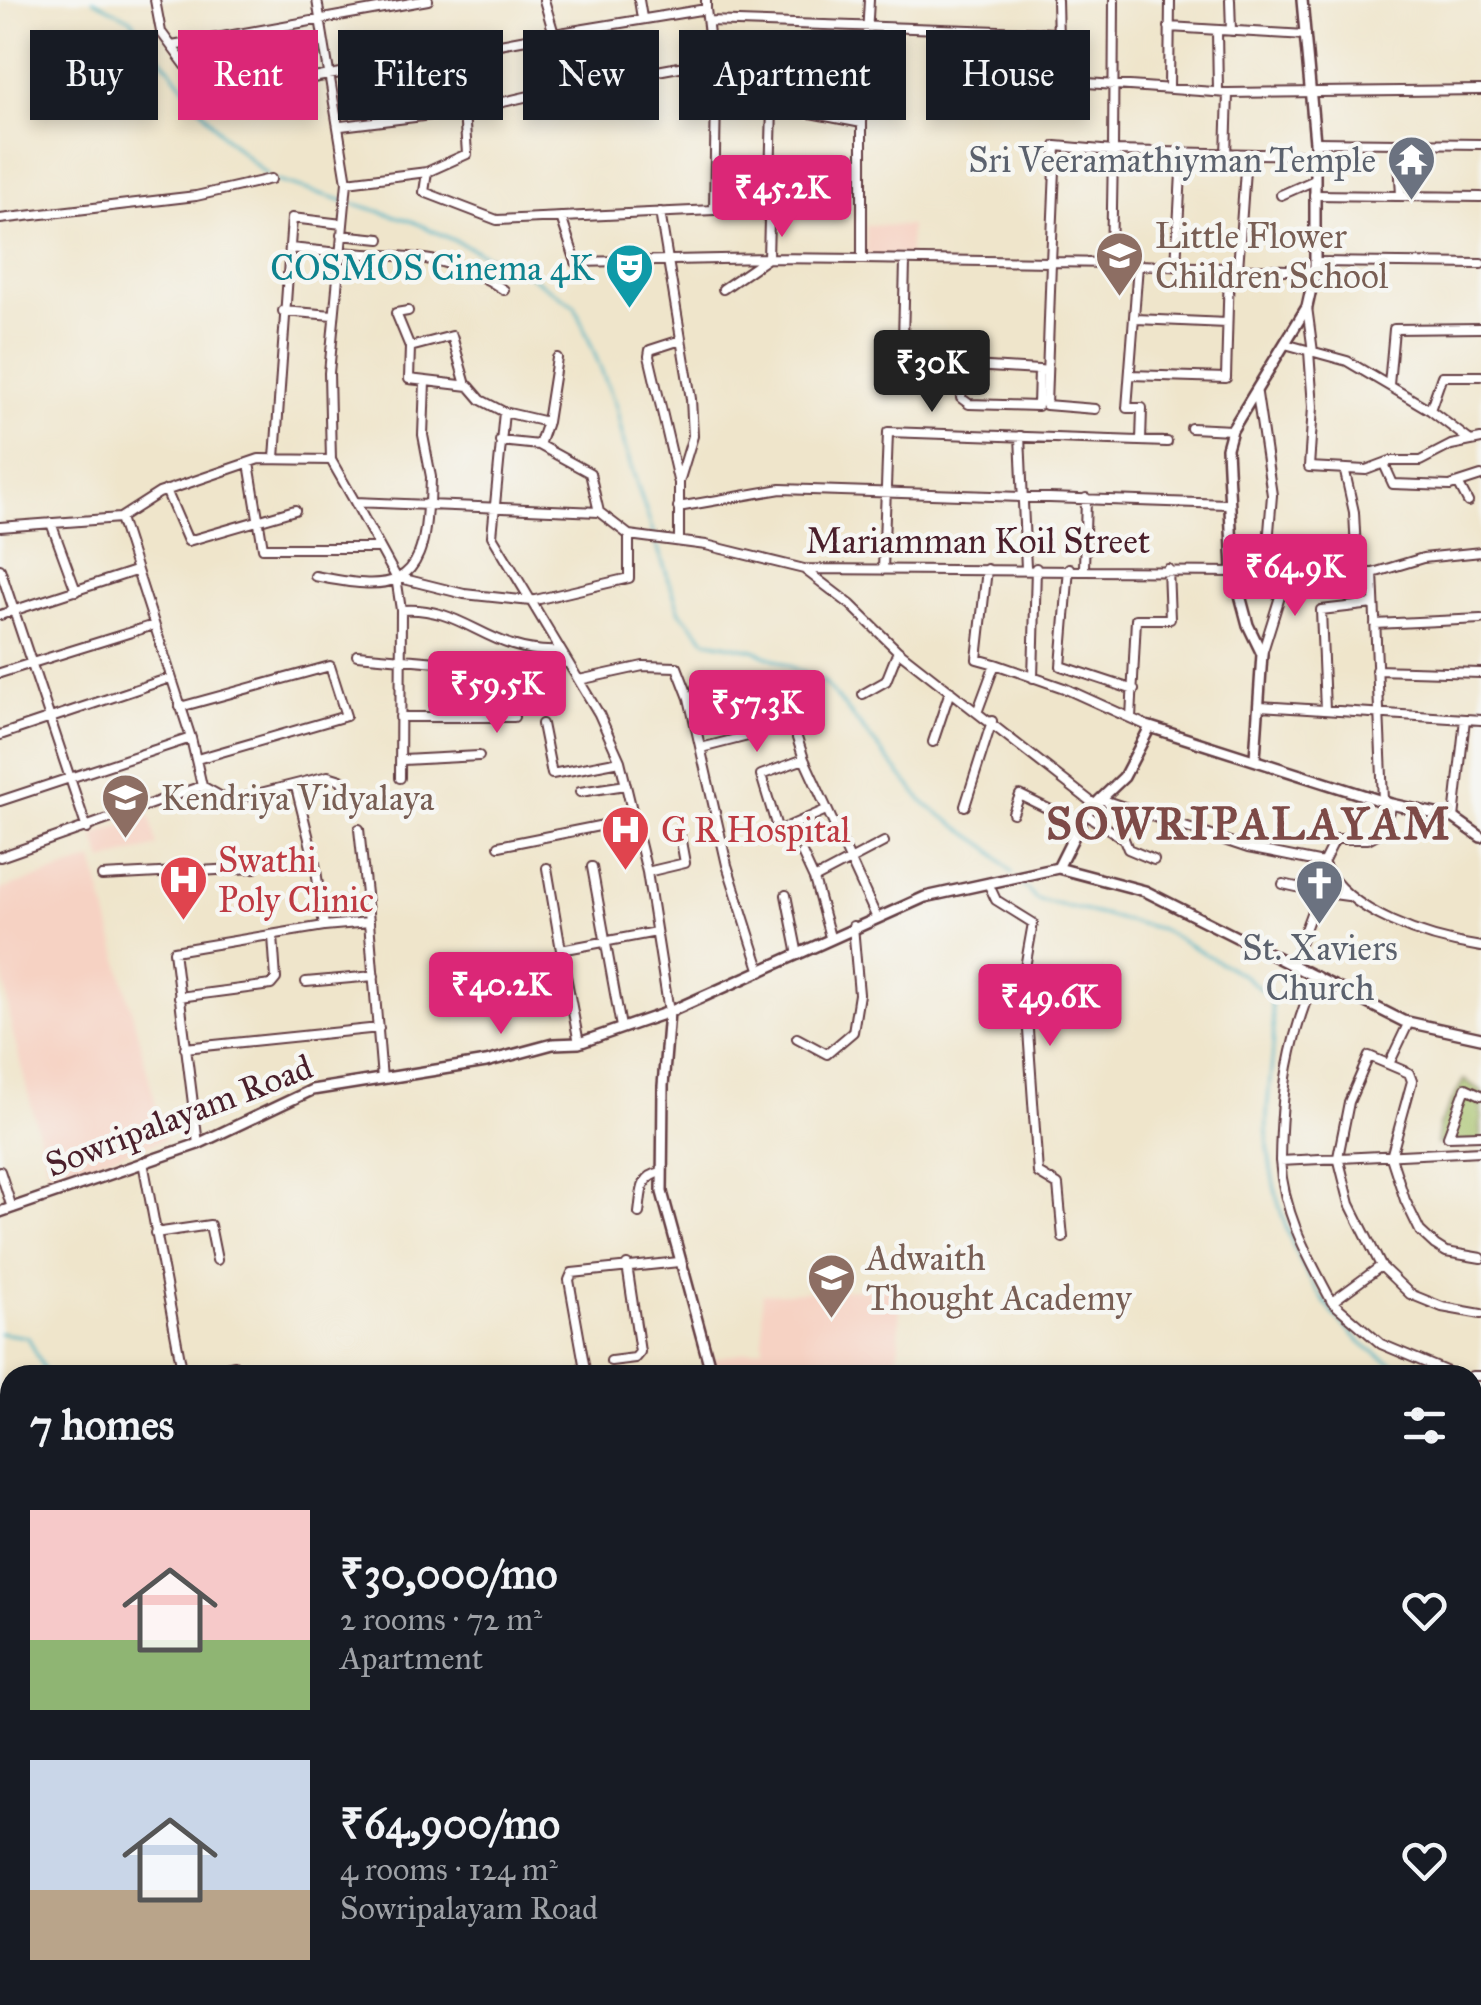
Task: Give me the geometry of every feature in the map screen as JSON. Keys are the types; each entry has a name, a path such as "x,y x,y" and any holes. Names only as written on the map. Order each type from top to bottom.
{"street":[{"path":"156,0 161,32 209,96 523,39"},
{"path":"317,0 341,126 347,186 333,315 331,460 396,577 400,610 400,778"},
{"path":"172,46 428,0"},
{"path":"544,0 553,30"},
{"path":"639,0 642,18"},
{"path":"867,30 868,0"},
{"path":"1056,30 1057,0"},
{"path":"1111,264 1114,0"},
{"path":"1169,88 1170,0"},
{"path":"1230,0 1231,31"},
{"path":"1302,0 1315,142 1315,266 1307,307 1313,416 1307,463 1345,472 1420,461 1477,441"},
{"path":"576,30 706,5 709,30"},
{"path":"708,21 975,30"},
{"path":"1169,27 1306,35"},
{"path":"1216,30 1226,154"},
{"path":"1090,83 1222,92 1481,90"},
{"path":"341,126 390,120"},
{"path":"347,186 427,172 468,154 465,120"},
{"path":"427,172 424,192 497,220 714,210 716,120"},
{"path":"768,258 772,120"},
{"path":"842,120 862,124"},
{"path":"862,120 862,258"},
{"path":"1315,142 1481,144"},
{"path":"1398,143 1401,195"},
{"path":"1043,371 966,367 961,398 969,404 1038,406 1043,371 1051,262 1056,146 1182,154 1314,156"},
{"path":"1176,266 1182,154"},
{"path":"1130,375 1226,378 1227,323 1246,155"},
{"path":"0,219 196,196 271,179"},
{"path":"1281,194 1315,180"},
{"path":"1314,196 1481,197"},
{"path":"660,212 692,436 678,482"},
{"path":"561,217 576,262 862,258 1234,268 1481,264"},
{"path":"275,458 292,218 342,224"},
{"path":"341,235 380,239"},
{"path":"290,248 439,258 462,265 504,290"},
{"path":"723,290 768,258"},
{"path":"902,378 905,262"},
{"path":"1138,265 1127,408 1142,408 1141,441"},
{"path":"1262,654 1248,625 1233,569 1227,448 1232,430 1307,307"},
{"path":"283,311 333,315"},
{"path":"408,311 396,313 410,347 409,378 466,385"},
{"path":"1136,319 1227,323"},
{"path":"1389,385 1394,329 1481,328"},
{"path":"410,347 452,336 466,385 481,400 504,412 548,422"},
{"path":"679,541 678,482 649,356 650,350 681,340"},
{"path":"1285,344 1347,361 1477,441"},
{"path":"539,446 548,422 557,358"},
{"path":"1043,371 1046,405 1094,409"},
{"path":"1430,410 1442,376 1481,376"},
{"path":"315,576 370,585 396,577 418,562 425,547 432,477 423,435 425,382"},
{"path":"1257,394 1272,496 1268,532"},
{"path":"504,412 492,536 558,651 580,680 620,762 647,872 669,1012 662,1172 679,1262 709,1365"},
{"path":"1192,428 1232,430"},
{"path":"882,570 888,432 1167,442"},
{"path":"1020,436 1031,568 1033,678"},
{"path":"355,502 599,512 590,473 539,446 500,441"},
{"path":"0,526 120,518 166,490 249,463 275,458 331,460"},
{"path":"249,463 263,548 380,548"},
{"path":"1384,464 1393,484 1459,486 1481,476"},
{"path":"1345,472 1354,512 1357,571"},
{"path":"1459,486 1468,502"},
{"path":"678,507 782,489 1227,504"},
{"path":"166,490 188,541 295,510"},
{"path":"1084,568 1086,498"},
{"name":"Mariamman Koil Street","path":"599,512 629,535 679,541 804,569 1374,572 1424,558 1481,552"},
{"path":"120,518 191,738 202,786 229,802 328,776 341,780 350,798"},
{"path":"50,523 76,591"},
{"path":"396,577 464,594 530,601 629,578 629,535"},
{"path":"1069,568 1061,666 1134,690"},
{"path":"0,569 87,830"},
{"path":"804,569 852,605 898,652 1097,802 1248,848 1323,863"},
{"path":"988,569 977,659 1150,726 1387,802 1454,818 1481,838"},
{"path":"1131,718 1136,618 1170,619 1168,570"},
{"path":"0,616 136,571"},
{"path":"1255,758 1262,654 1288,572"},
{"path":"1323,863 1335,839 1368,839 1383,830 1387,802 1376,670 1374,572"},
{"path":"1325,710 1321,610 1373,604"},
{"path":"400,610 446,615 516,650 558,651"},
{"path":"1376,624 1481,618"},
{"path":"0,673 154,625"},
{"path":"863,694 886,681 898,652"},
{"path":"357,655 517,670 565,662"},
{"path":"978,710 995,664"},
{"path":"180,706 330,666 345,707 346,716 197,759"},
{"path":"580,680 643,666 677,667 701,748 727,865 761,972"},
{"path":"400,716 514,717 517,670"},
{"path":"1376,670 1481,673"},
{"path":"0,736 170,678"},
{"path":"933,742 950,691"},
{"path":"1260,706 1481,720"},
{"path":"1454,818 1465,719"},
{"path":"965,806 992,721"},
{"path":"701,748 803,722"},
{"path":"542,724 552,774 620,762"},
{"path":"1150,726 1124,777 1085,814 1058,868 1145,890 1408,1022 1481,1038"},
{"path":"0,801 191,738"},
{"path":"796,738 876,916"},
{"path":"402,760 479,756"},
{"path":"804,759 768,771 760,779 778,831 826,810"},
{"path":"580,792 626,785"},
{"path":"0,857 87,830 202,786"},
{"path":"296,787 315,863 324,926"},
{"path":"1012,813 1020,794 1079,824"},
{"path":"1085,814 1124,838 1128,849 1154,860"},
{"path":"500,846 634,819"},
{"path":"359,829 382,1079"},
{"path":"647,872 685,864 678,830"},
{"path":"814,879 884,842"},
{"path":"802,853 814,879 830,936"},
{"path":"1323,863 1332,880 1348,896"},
{"path":"592,867 622,1027"},
{"path":"102,876 256,868"},
{"path":"547,868 579,1043"},
{"name":"Sowripalayam Road","path":"0,1212 198,1144 312,1090 486,1062 553,1044 579,1043 669,1012 761,972 830,936 925,898 1058,868"},
{"path":"988,883 996,900 1033,923 1024,973 1038,1173 1058,1185 1063,1238"},
{"path":"1283,884 1348,896 1438,936 1481,947"},
{"path":"1293,962 1319,892"},
{"path":"786,895 798,954"},
{"path":"198,1144 174,951 370,922"},
{"path":"797,1038 827,1054 853,1032 859,994 854,926"},
{"path":"561,950 656,932"},
{"path":"179,997 270,985 276,978 273,936"},
{"path":"306,982 374,976"},
{"path":"1316,976 1294,1028 1281,1087 1280,1161 1285,1202 1299,1242 1332,1302 1382,1344 1431,1365"},
{"path":"1388,1064 1408,1022"},
{"path":"185,1048 379,1028"},
{"path":"1481,1258 1446,1252 1420,1231 1391,1157 1412,1081 1408,1073 1365,1058 1342,1125 1338,1157 1350,1204 1381,1266 1410,1294 1442,1307 1481,1314"},
{"path":"1481,1095 1466,1088 1448,1136 1481,1135"},
{"path":"1280,1161 1481,1151"},
{"path":"144,1162 184,1365"},
{"path":"0,1171 12,1208"},
{"path":"639,1213 643,1182 650,1174 662,1172"},
{"path":"155,1233 210,1225 218,1260"},
{"path":"584,1365 569,1280 581,1270 679,1262"},
{"path":"611,1361 635,1358 640,1352 627,1265"},
{"path":"1332,1302 1381,1266"}],"shaded area":[{"path":"866,225 910,226 909,256 866,256"},
{"name":"Kendriya Vidyalaya","path":"150,815 157,846 103,861 94,835"},
{"path":"93,860 165,1140 49,1175 12,1030 0,955 0,890"},
{"name":"Adwaith Thought Academy","path":"900,1287 898,1365 714,1365 712,1359 763,1348 762,1294"}],"green space":[{"path":"1464,1080 1481,1091 1481,1142 1437,1144 1439,1125"}],"waterway":[{"path":"93,0 131,19 222,135 267,175"},
{"path":"274,180 412,221 529,275 575,306 616,406 625,448 654,535"},
{"path":"656,543 680,612 707,641 754,650 824,682 925,804 989,848 1012,873"},
{"path":"1017,879 1036,899 1161,929 1244,976 1270,997 1273,1051 1267,1133 1280,1207 1310,1280 1332,1312 1358,1339 1398,1365"},
{"path":"0,1333 28,1337 42,1365"}],"place":[{"name":"Sri Veeramathiyman Temple","path":"1411,202"},
{"name":"Little Flower Children School","path":"1120,298"},
{"name":"COSMOS Cinema 4K","path":"629,310"},
{"name":"Kendriya Vidyalaya","path":"126,840"},
{"name":"G R Hospital","path":"626,872"},
{"name":"Swathi Poly Clinic","path":"183,922"},
{"name":"St. Xaviers Church","path":"1320,926"},
{"name":"Adwaith Thought Academy","path":"831,1320"}],"district":[{"name":"SOWRIPALAYAM","path":"1249,823"}]}
